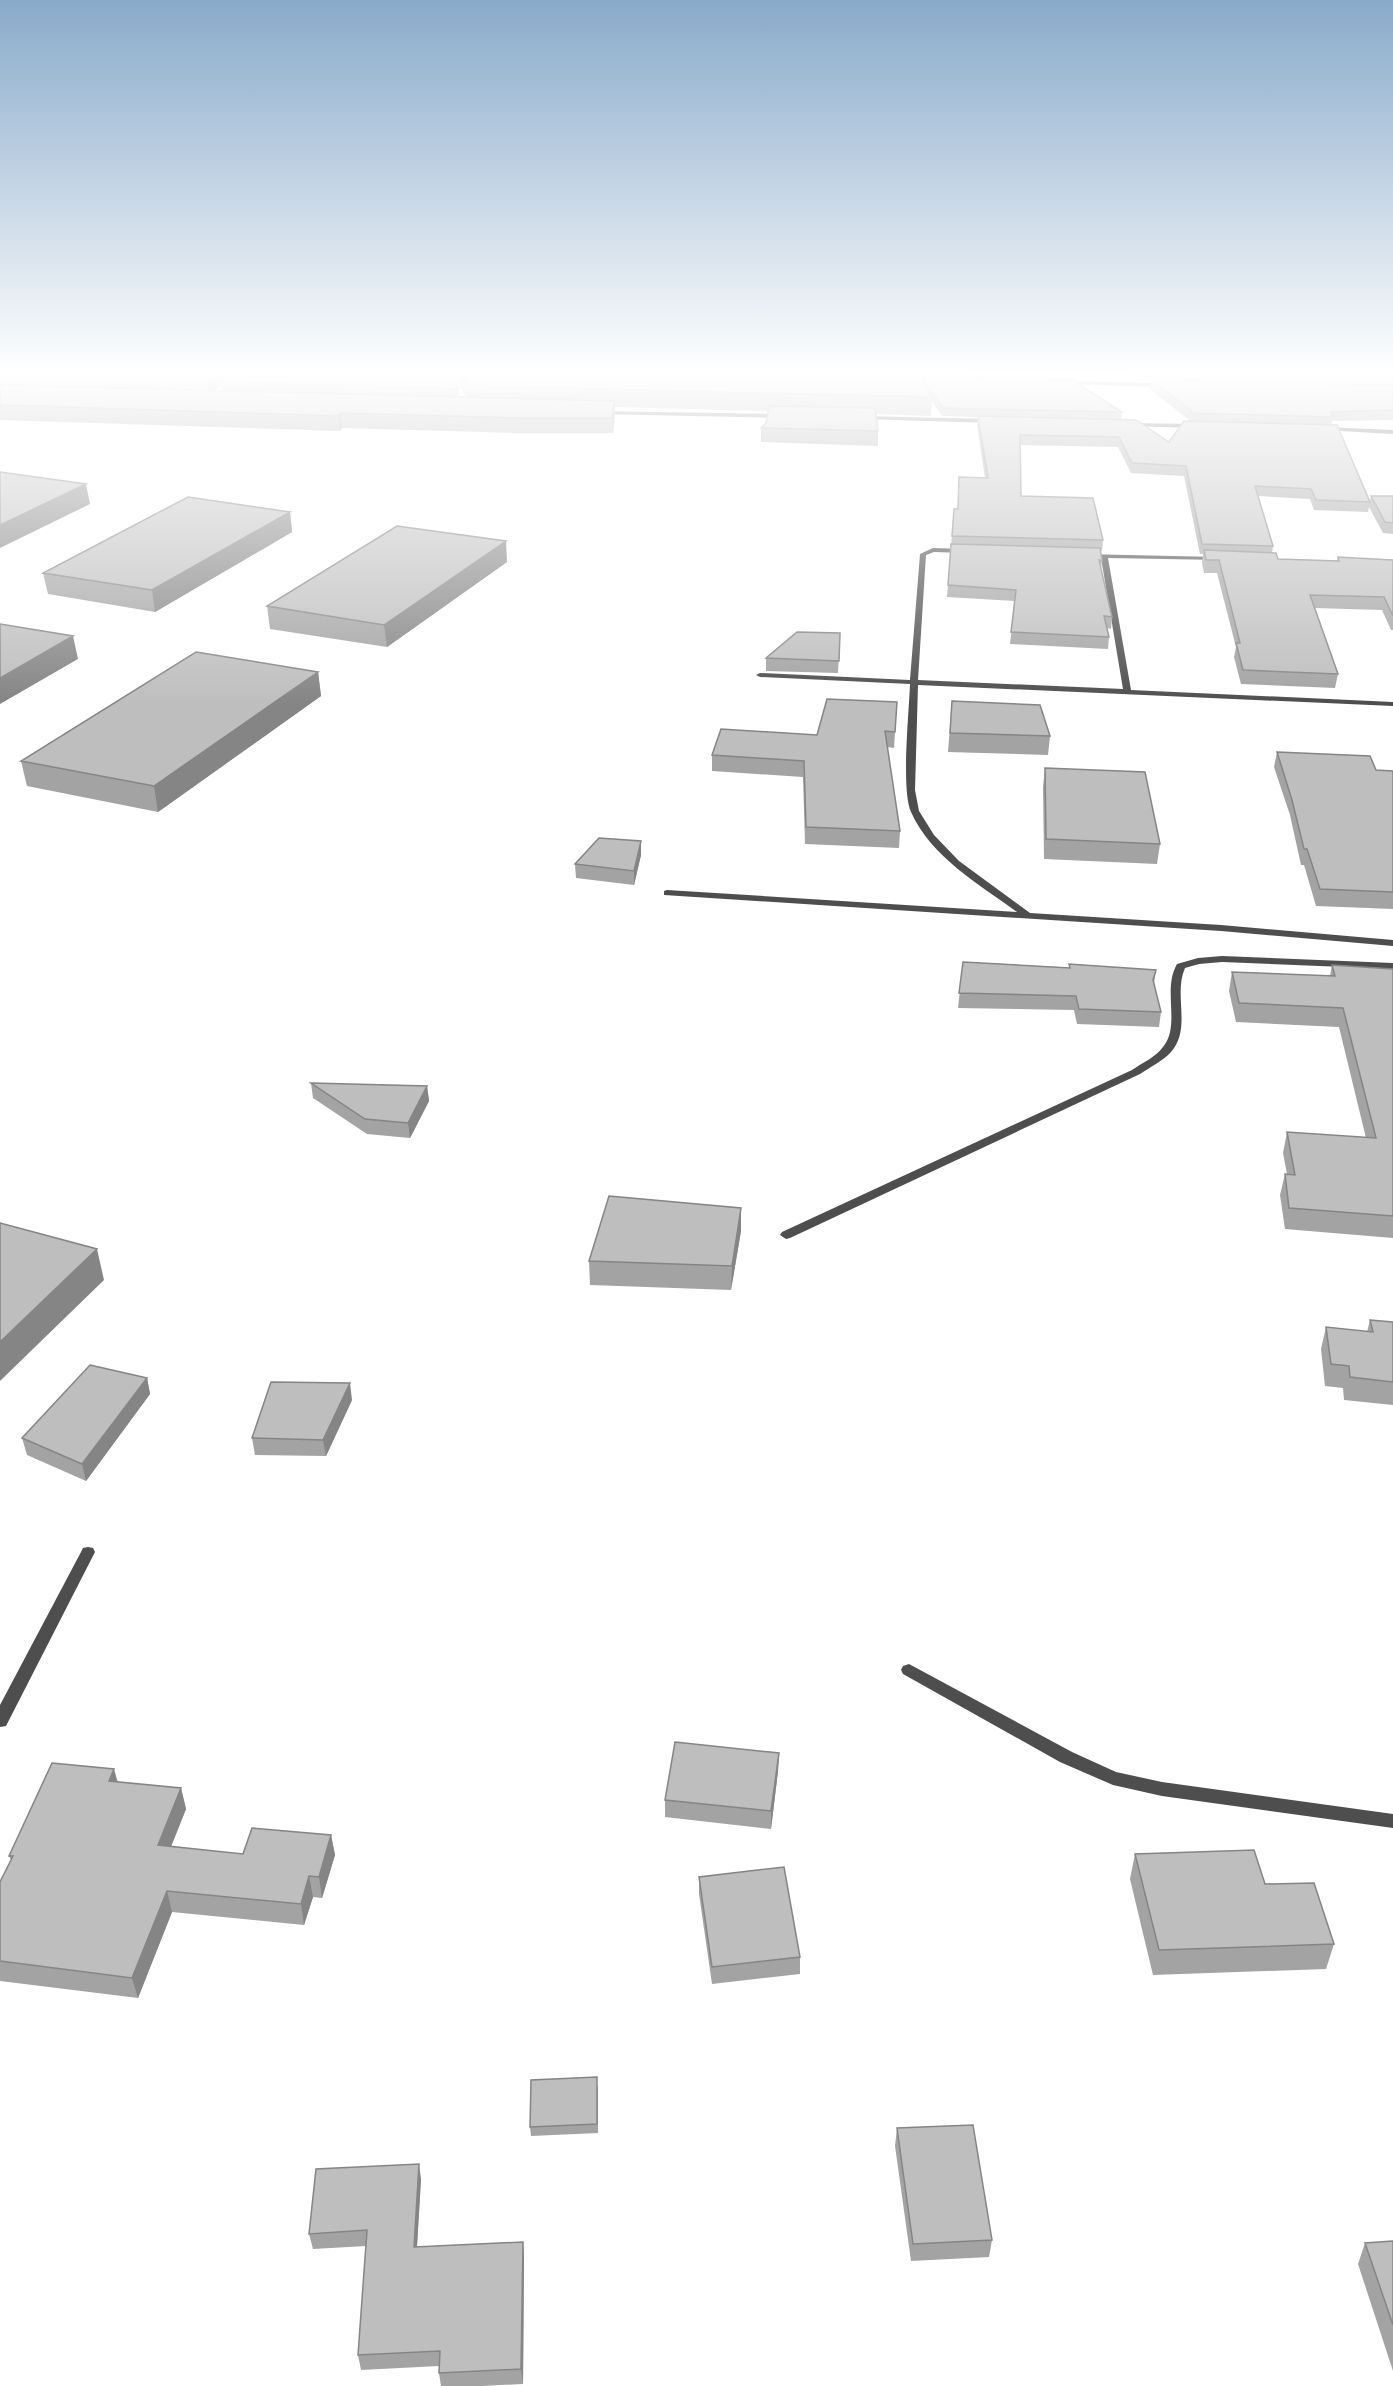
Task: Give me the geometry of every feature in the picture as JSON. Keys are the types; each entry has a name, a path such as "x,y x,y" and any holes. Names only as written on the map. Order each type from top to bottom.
{"street":[{"path":"974,551 933,550 923,554 914,683 911,790 915,811 930,836 956,863 1028,916"},
{"path":"1080,555 1231,560"},
{"path":"1104,555 1127,692"},
{"path":"760,675 1393,704"},
{"path":"667,893 1221,928 1393,943"},
{"path":"786,1235 1136,1072 1170,1046 1177,1026 1175,976 1181,966 1222,959 1393,966"},
{"path":"0,1721 88,1552"},
{"path":"909,1670 1066,1758 1113,1778 1162,1789 1393,1821"}],"building":[{"path":"0,481 67,481 86,484 0,525"},
{"path":"959,481 1021,481 1021,496 1093,498 1103,540 952,536 954,509 958,509"},
{"path":"1189,481 1361,481 1370,502 1316,500 1311,489 1255,486 1273,546 1202,544"},
{"path":"1371,496 1393,496 1393,523 1385,522"},
{"path":"188,497 290,512 152,590 43,573"},
{"path":"397,526 506,541 384,625 267,606"},
{"path":"951,544 1100,548 1102,561 1099,560 1112,617 1104,616 1109,637 1011,632 1016,590 948,585"},
{"path":"1204,550 1276,553 1278,559 1339,561 1338,557 1393,560 1393,616 1384,597 1310,595 1338,674 1243,670 1236,643 1240,643 1219,560 1206,560"},
{"path":"0,624 73,636 0,678"},
{"path":"797,632 840,633 839,661 766,658"},
{"path":"196,652 318,672 154,786 21,761"},
{"path":"827,699 897,702 895,732 885,731 900,831 806,827 804,761 712,755 721,729 817,735"},
{"path":"952,701 1040,705 1050,736 950,733"},
{"path":"1277,752 1370,756 1376,770 1393,771 1393,892 1320,889 1307,849 1304,849"},
{"path":"1045,768 1145,772 1160,844 1046,839"},
{"path":"599,838 641,841 634,871 575,864"},
{"path":"963,962 1070,968 1069,964 1156,970 1153,980 1161,1012 1079,1009 1076,996 959,993"},
{"path":"1332,965 1393,969 1393,1216 1289,1208 1285,1174 1295,1175 1287,1132 1376,1138 1343,1008 1239,1003 1232,972 1335,976"},
{"path":"311,1083 427,1086 408,1123 365,1119"},
{"path":"609,1196 741,1208 732,1266 589,1261"},
{"path":"0,1223 97,1249 0,1342"},
{"path":"1370,1320 1393,1322 1393,1382 1350,1377 1349,1366 1331,1364 1326,1327 1373,1332"},
{"path":"90,1365 147,1378 82,1464 22,1438"},
{"path":"271,1382 350,1383 323,1440 252,1438"},
{"path":"675,1742 779,1753 771,1811 665,1800"},
{"path":"52,1763 114,1769 109,1781 181,1788 158,1845 243,1854 252,1828 331,1835 319,1877 309,1876 301,1904 167,1891 132,1978 0,1961 0,1882 13,1856 9,1856"},
{"path":"1254,1850 1265,1884 1314,1883 1334,1944 1159,1950 1135,1854"},
{"path":"784,1867 800,1957 712,1967 699,1877"},
{"path":"597,2077 597,2124 530,2127 531,2080"},
{"path":"973,2125 992,2240 913,2244 897,2128"},
{"path":"419,2164 414,2247 523,2242 521,2369 439,2373 440,2351 358,2355 367,2230 309,2234 316,2169"},
{"path":"1393,2241 1393,2325 1365,2243"}]}
